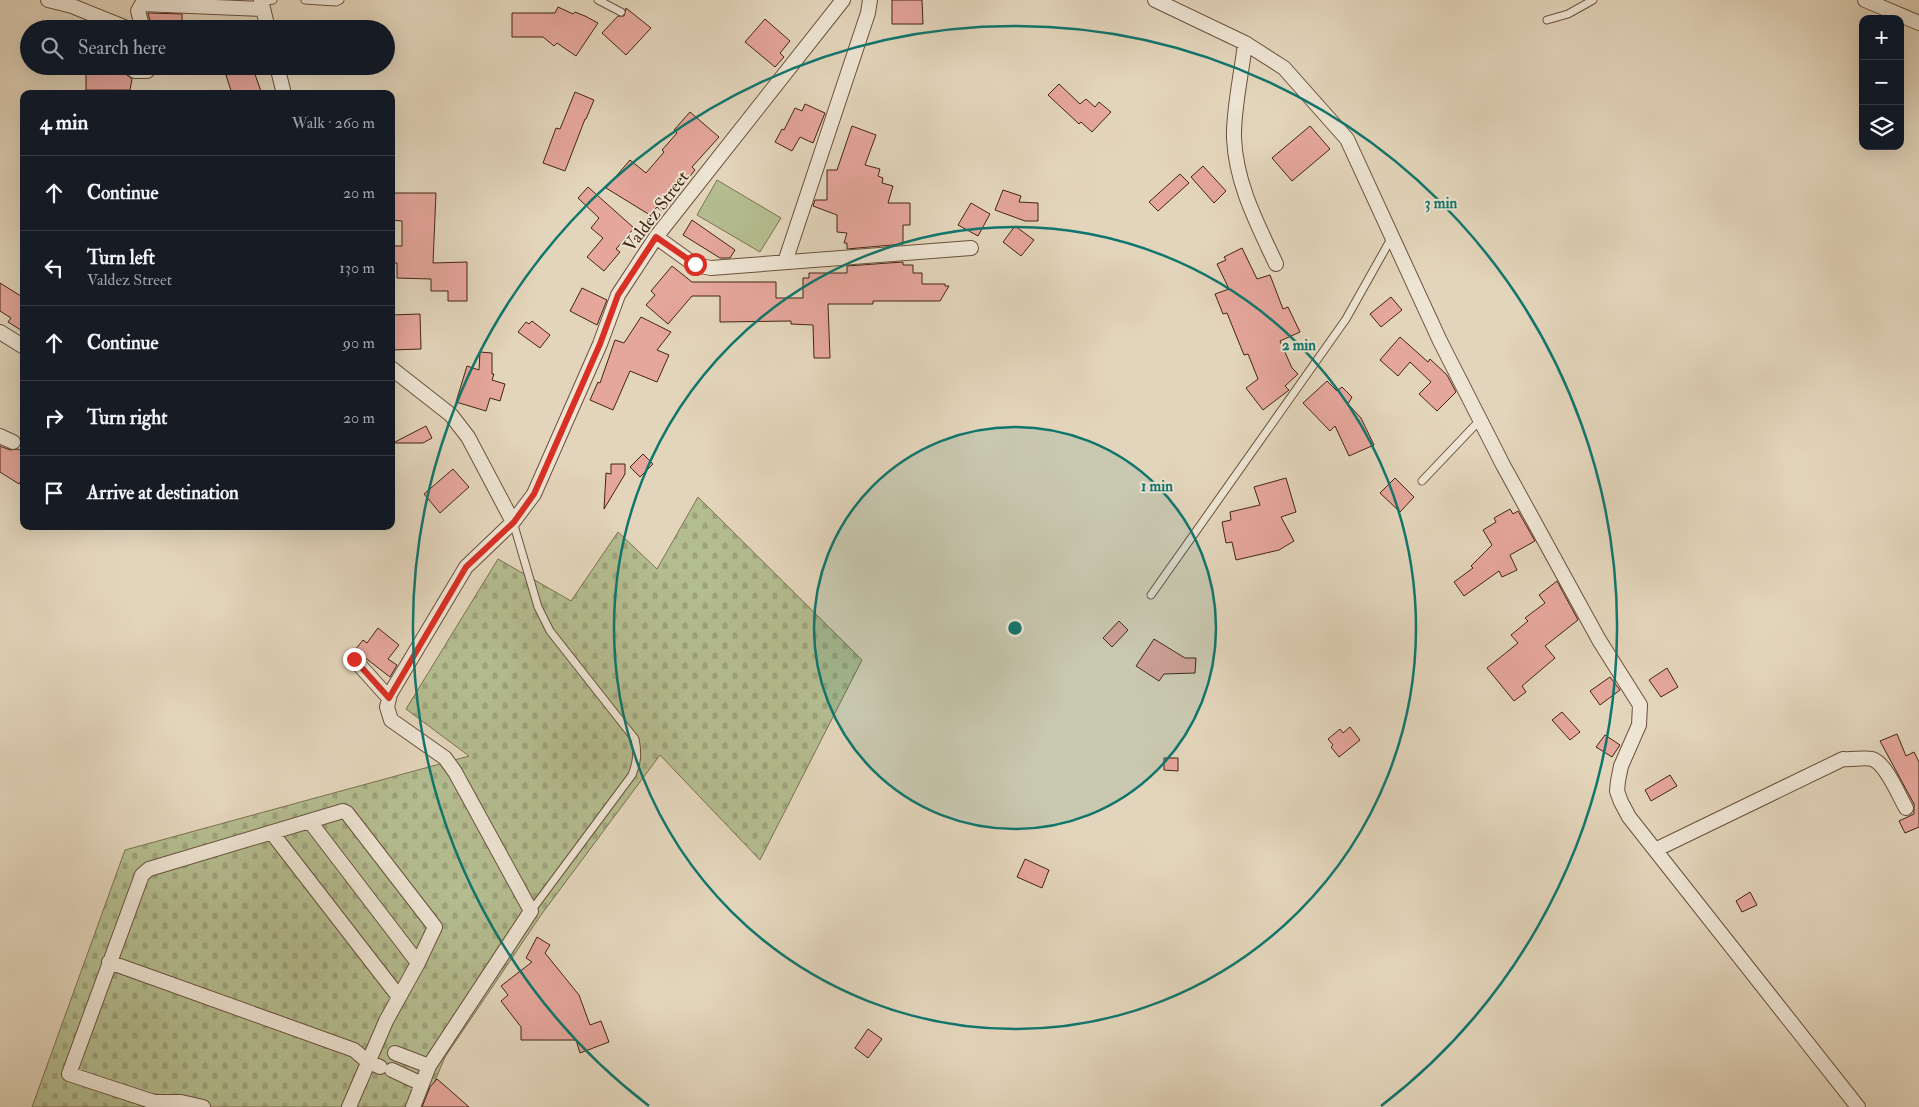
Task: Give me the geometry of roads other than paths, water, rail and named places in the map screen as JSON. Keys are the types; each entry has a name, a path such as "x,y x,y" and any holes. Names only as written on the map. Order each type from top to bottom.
{"street":[{"path":"48,0 79,9 106,20"},
{"name":"Valdez Street","path":"389,698 466,567 514,522 534,494 600,344 618,295 656,237 842,0"},
{"path":"785,262 868,13 870,0"},
{"path":"1154,0 1245,43 1284,68 1347,139 1480,420 1599,640 1640,705 1640,725 1621,766 1617,791 1629,817 1858,1107"},
{"path":"1865,0 1919,22"},
{"path":"140,20 138,11 142,4 264,3 267,20"},
{"path":"1245,43 1234,137 1237,163 1246,201 1276,264"},
{"path":"279,75 283,90"},
{"path":"656,237 695,264 711,268 971,248"},
{"path":"0,332 20,344"},
{"path":"395,371 450,415 468,437 514,522"},
{"path":"0,436 13,442"},
{"path":"354,659 389,698 387,707 391,720 445,758 455,772 531,911 429,1066 413,1107"},
{"path":"1655,850 1844,759 1871,759 1877,763 1886,772 1906,808"},
{"path":"203,1107 181,1102 154,1102 69,1074 108,962 144,871 311,823 339,812 348,813 435,927 399,997 380,1053 348,1107"},
{"path":"311,823 418,963"},
{"path":"272,833 399,997"},
{"path":"108,962 354,1050 380,1053 429,1066"},
{"path":"380,1053 386,1069 422,1084"}],"lane":[{"path":"305,0 336,2 340,0"},
{"path":"598,0 621,12"},
{"path":"1547,20 1568,14 1593,0"},
{"path":"1151,595 1346,319 1392,236"},
{"path":"1422,481 1480,420"},
{"path":"514,522 538,606 550,631 634,739 638,750 637,762 632,775 531,911"}]}
